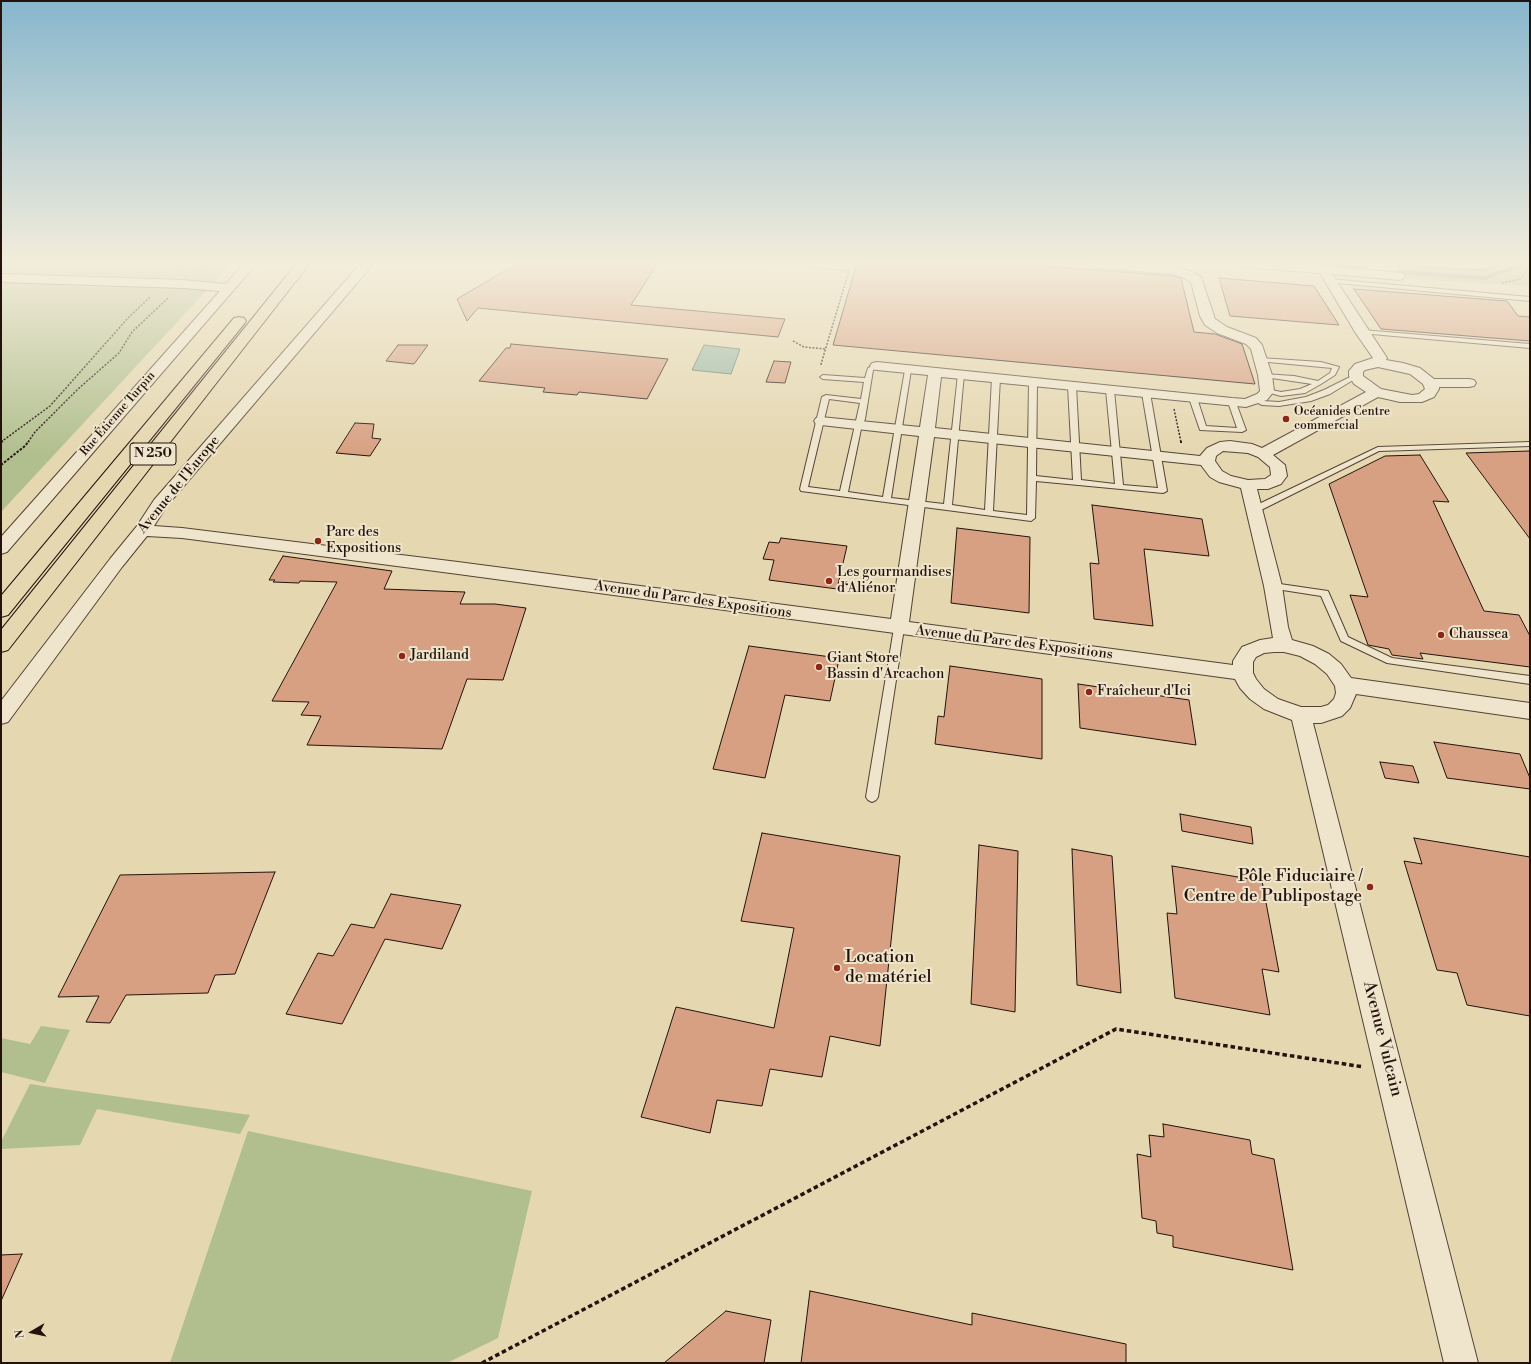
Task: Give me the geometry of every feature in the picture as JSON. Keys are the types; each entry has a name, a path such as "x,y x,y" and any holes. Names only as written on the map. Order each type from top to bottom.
{"highway":[{"name":"N 250","path":"1,610 235,327"},
{"name":"N 250","path":"1,645 254,327"}],"street":[{"name":"Rue Étienne Turpin","path":"1,548 195,327"},
{"name":"Avenue de l'Europe","path":"1,716 116,563 143,530 160,504 312,327"},
{"path":"877,366 1232,402 1246,402 1262,397 1267,391 1265,375 1257,348 1251,341 1217,327"},
{"path":"1359,327 1380,358 1378,363"},
{"path":"1378,363 1403,367 1424,377 1430,383 1432,389 1429,394 1422,398 1400,398 1376,392 1366,387 1356,376 1356,371 1360,367 1378,363"},
{"path":"899,628 936,373"},
{"path":"1430,383 1469,384"},
{"path":"1263,454 1376,392"},
{"path":"821,421 1207,461"},
{"path":"1230,446 1252,450 1263,454 1277,465 1279,471 1279,476 1275,481 1268,484 1248,486 1236,483 1220,476 1210,467 1207,461 1208,455 1220,447 1230,446"},
{"path":"1248,486 1273,586 1279,627 1284,645"},
{"name":"Avenue du Parc des Expositions","path":"143,530 190,534 458,568 1243,673"},
{"path":"1284,645 1306,651 1322,659 1334,669 1345,685 1346,693 1343,703 1334,711 1321,715 1301,715 1271,704 1257,694 1247,683 1243,673 1243,661 1250,652 1260,647 1284,645"},
{"path":"1345,685 1530,711"},
{"name":"Avenue Vulcain","path":"1301,715 1461,1363"}],"lane":[{"path":"1362,332 1530,346"},
{"path":"1260,360 1321,364 1336,367 1333,374 1302,391 1281,394 1267,391"},
{"path":"844,494 870,369 877,366"},
{"path":"887,500 908,370"},
{"path":"948,508 961,374"},
{"path":"1265,375 1294,378 1319,383"},
{"path":"1256,400 1262,403 1279,404 1308,399 1327,392 1356,376"},
{"path":"823,377 868,380"},
{"path":"989,513 996,378"},
{"path":"864,401 826,397 804,489 1031,518 1033,478 1033,382"},
{"path":"1072,386 1077,482"},
{"path":"1110,390 1119,486"},
{"path":"1033,478 1163,491 1146,393"},
{"path":"1193,398 1203,428 1242,430 1232,402"},
{"path":"1252,505 1260,506 1378,449 1530,444"},
{"path":"1273,586 1325,593 1344,639 1390,661 1530,680"},
{"path":"872,798 899,628"}],"path":[{"path":"1,442 50,406 120,327"},
{"path":"1,465 25,446 35,432 78,389 119,353 138,327"},
{"path":"829,365 821,364 833,327"},
{"path":"793,341 804,347 826,349"},
{"path":"1171,396 1184,459"},
{"path":"482,1363 1116,1029 1389,1070"}],"shaded area":[{"path":"1,327 173,327 1,512"},
{"path":"704,345 740,349 731,374 692,370"},
{"path":"41,1026 70,1030 45,1083 1,1072 1,1038 30,1044"},
{"path":"30,1084 250,1115 240,1134 97,1109 80,1145 1,1149 1,1142"},
{"path":"248,1131 532,1191 498,1338 447,1363 170,1363"}],"building":[{"path":"671,327 782,327 778,337"},
{"path":"838,327 1193,327 1194,332 1215,334 1242,344 1255,384 833,345"},
{"path":"1379,327 1530,327 1530,341 1381,329"},
{"path":"511,344 668,359 647,399 579,392 577,395 543,392 545,388 479,381 506,348 510,348"},
{"path":"398,345 428,345 414,364 386,361"},
{"path":"774,361 791,362 785,383 766,382"},
{"path":"355,423 374,424 372,438 381,439 370,456 336,453"},
{"path":"1530,451 1530,539 1466,453"},
{"path":"1420,455 1449,502 1433,501 1484,611 1519,615 1530,636 1530,667 1420,653 1423,659 1392,655 1389,649 1368,645 1350,595 1368,597 1329,484 1385,456"},
{"path":"1092,505 1202,519 1209,556 1144,549 1153,626 1094,619 1090,563 1099,564"},
{"path":"957,528 1030,537 1029,613 951,603"},
{"path":"781,538 847,546 837,589 769,580 774,560 763,559 769,542 779,543"},
{"path":"283,556 392,571 384,589 465,592 460,604 495,604 526,608 503,680 467,679 442,749 307,745 321,716 301,715 309,702 272,701 337,582 300,581 299,583 273,582 275,580 269,580"},
{"path":"749,646 831,657 838,664 830,701 785,695 765,778 713,769"},
{"path":"950,666 1042,679 1042,759 935,744 938,716 944,717"},
{"path":"1078,684 1189,700 1196,745 1080,728"},
{"path":"1434,742 1520,754 1530,778 1530,789 1447,778"},
{"path":"1380,762 1413,766 1419,783 1385,778"},
{"path":"1180,814 1251,827 1253,844 1182,831"},
{"name":"Location de matériel","path":"762,833 900,856 880,1046 830,1036 822,1077 770,1069 762,1106 717,1100 710,1133 641,1117 676,1007 774,1028 794,928 741,921"},
{"path":"1414,838 1530,857 1530,1016 1467,1005 1457,973 1437,970 1404,861 1422,864"},
{"path":"979,845 1018,851 1015,1012 971,1004"},
{"path":"1072,849 1112,856 1121,993 1077,985"},
{"path":"1172,866 1262,881 1279,972 1262,969 1270,1015 1175,998 1167,913 1177,914"},
{"path":"275,872 235,974 215,975 208,993 126,995 110,1023 86,1022 99,996 58,997 120,875"},
{"path":"391,894 461,905 442,949 385,939 342,1024 286,1014 318,953 333,956 351,924 374,928"},
{"path":"1163,1124 1250,1140 1252,1154 1274,1159 1293,1270 1173,1247 1173,1236 1157,1233 1156,1221 1142,1218 1137,1154 1151,1157 1149,1135 1164,1137"},
{"path":"22,1254 1,1301 1,1255"},
{"path":"810,1291 972,1325 972,1313 1126,1344 1126,1363 801,1363"},
{"path":"726,1311 771,1320 764,1363 664,1363"}],"place":[{"name":"Océanides Centre commercial","path":"1286,419"},
{"name":"Parc des Expositions","path":"318,541"},
{"name":"Les gourmandises d‘Aliénor","path":"829,581"},
{"name":"Chaussea","path":"1441,635"},
{"name":"Jardiland","path":"402,656"},
{"name":"Giant Store Bassin d'Arcachon","path":"819,667"},
{"name":"Fraîcheur d'Ici","path":"1089,692"},
{"name":"Pôle Fiduciaire / Centre de Publipostage","path":"1370,887"},
{"name":"Location de matériel","path":"837,968"}]}
